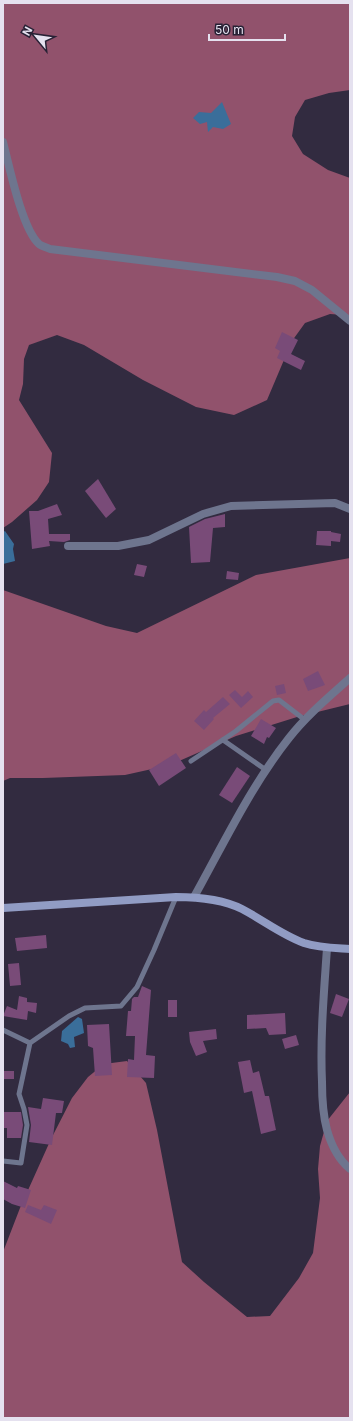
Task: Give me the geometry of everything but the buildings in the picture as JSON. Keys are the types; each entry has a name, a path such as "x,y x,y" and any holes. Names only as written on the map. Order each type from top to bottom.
{"street":[{"path":"3,142 20,204 30,232 39,245 50,249 277,277 295,281 312,290 350,321"},
{"path":"68,546 118,546 149,540 203,514 230,506 335,502 350,509"},
{"path":"194,897 258,781 289,738 305,720 350,678"},
{"path":"3,908 194,897 218,900 241,909 306,944 327,948 350,949"},
{"path":"327,948 320,1049 322,1097 327,1129 335,1149 344,1164 350,1169"}],"lane":[{"path":"191,761 236,731 273,700 279,700 305,720"},
{"path":"223,740 266,770"},
{"path":"3,1161 21,1163 27,1125 19,1094 30,1043 69,1016 85,1008 121,1006 137,987 176,897"},
{"path":"3,1030 30,1043"}],"shaded area":[{"path":"3,3 350,3 350,90 329,93 305,100 295,117 292,136 303,154 328,170 350,178 350,320 344,315 330,314 305,323 292,341 267,400 234,415 196,407 143,380 84,345 57,335 29,345 24,359 23,384 19,400 52,453 49,482 37,500 3,528"},
{"path":"350,558 350,704 297,717 236,736 170,765 125,775 10,778 3,781 3,590 106,626 137,633 256,575"},
{"path":"127,1061 146,1083 157,1130 182,1262 247,1317 270,1316 299,1278 313,1253 320,1198 318,1169 320,1146 327,1121 350,1092 350,1418 3,1418 3,1252 20,1208 51,1139 72,1098 88,1077 104,1064"}],"water":[{"path":"222,102 231,124 223,129 213,127 208,132 207,122 200,124 193,118 199,112 211,113"},
{"path":"5,531 14,544 13,549 15,561 3,564 3,532"},
{"path":"78,1017 82,1019 84,1033 74,1037 75,1047 70,1048 68,1044 61,1041 62,1031"}]}
